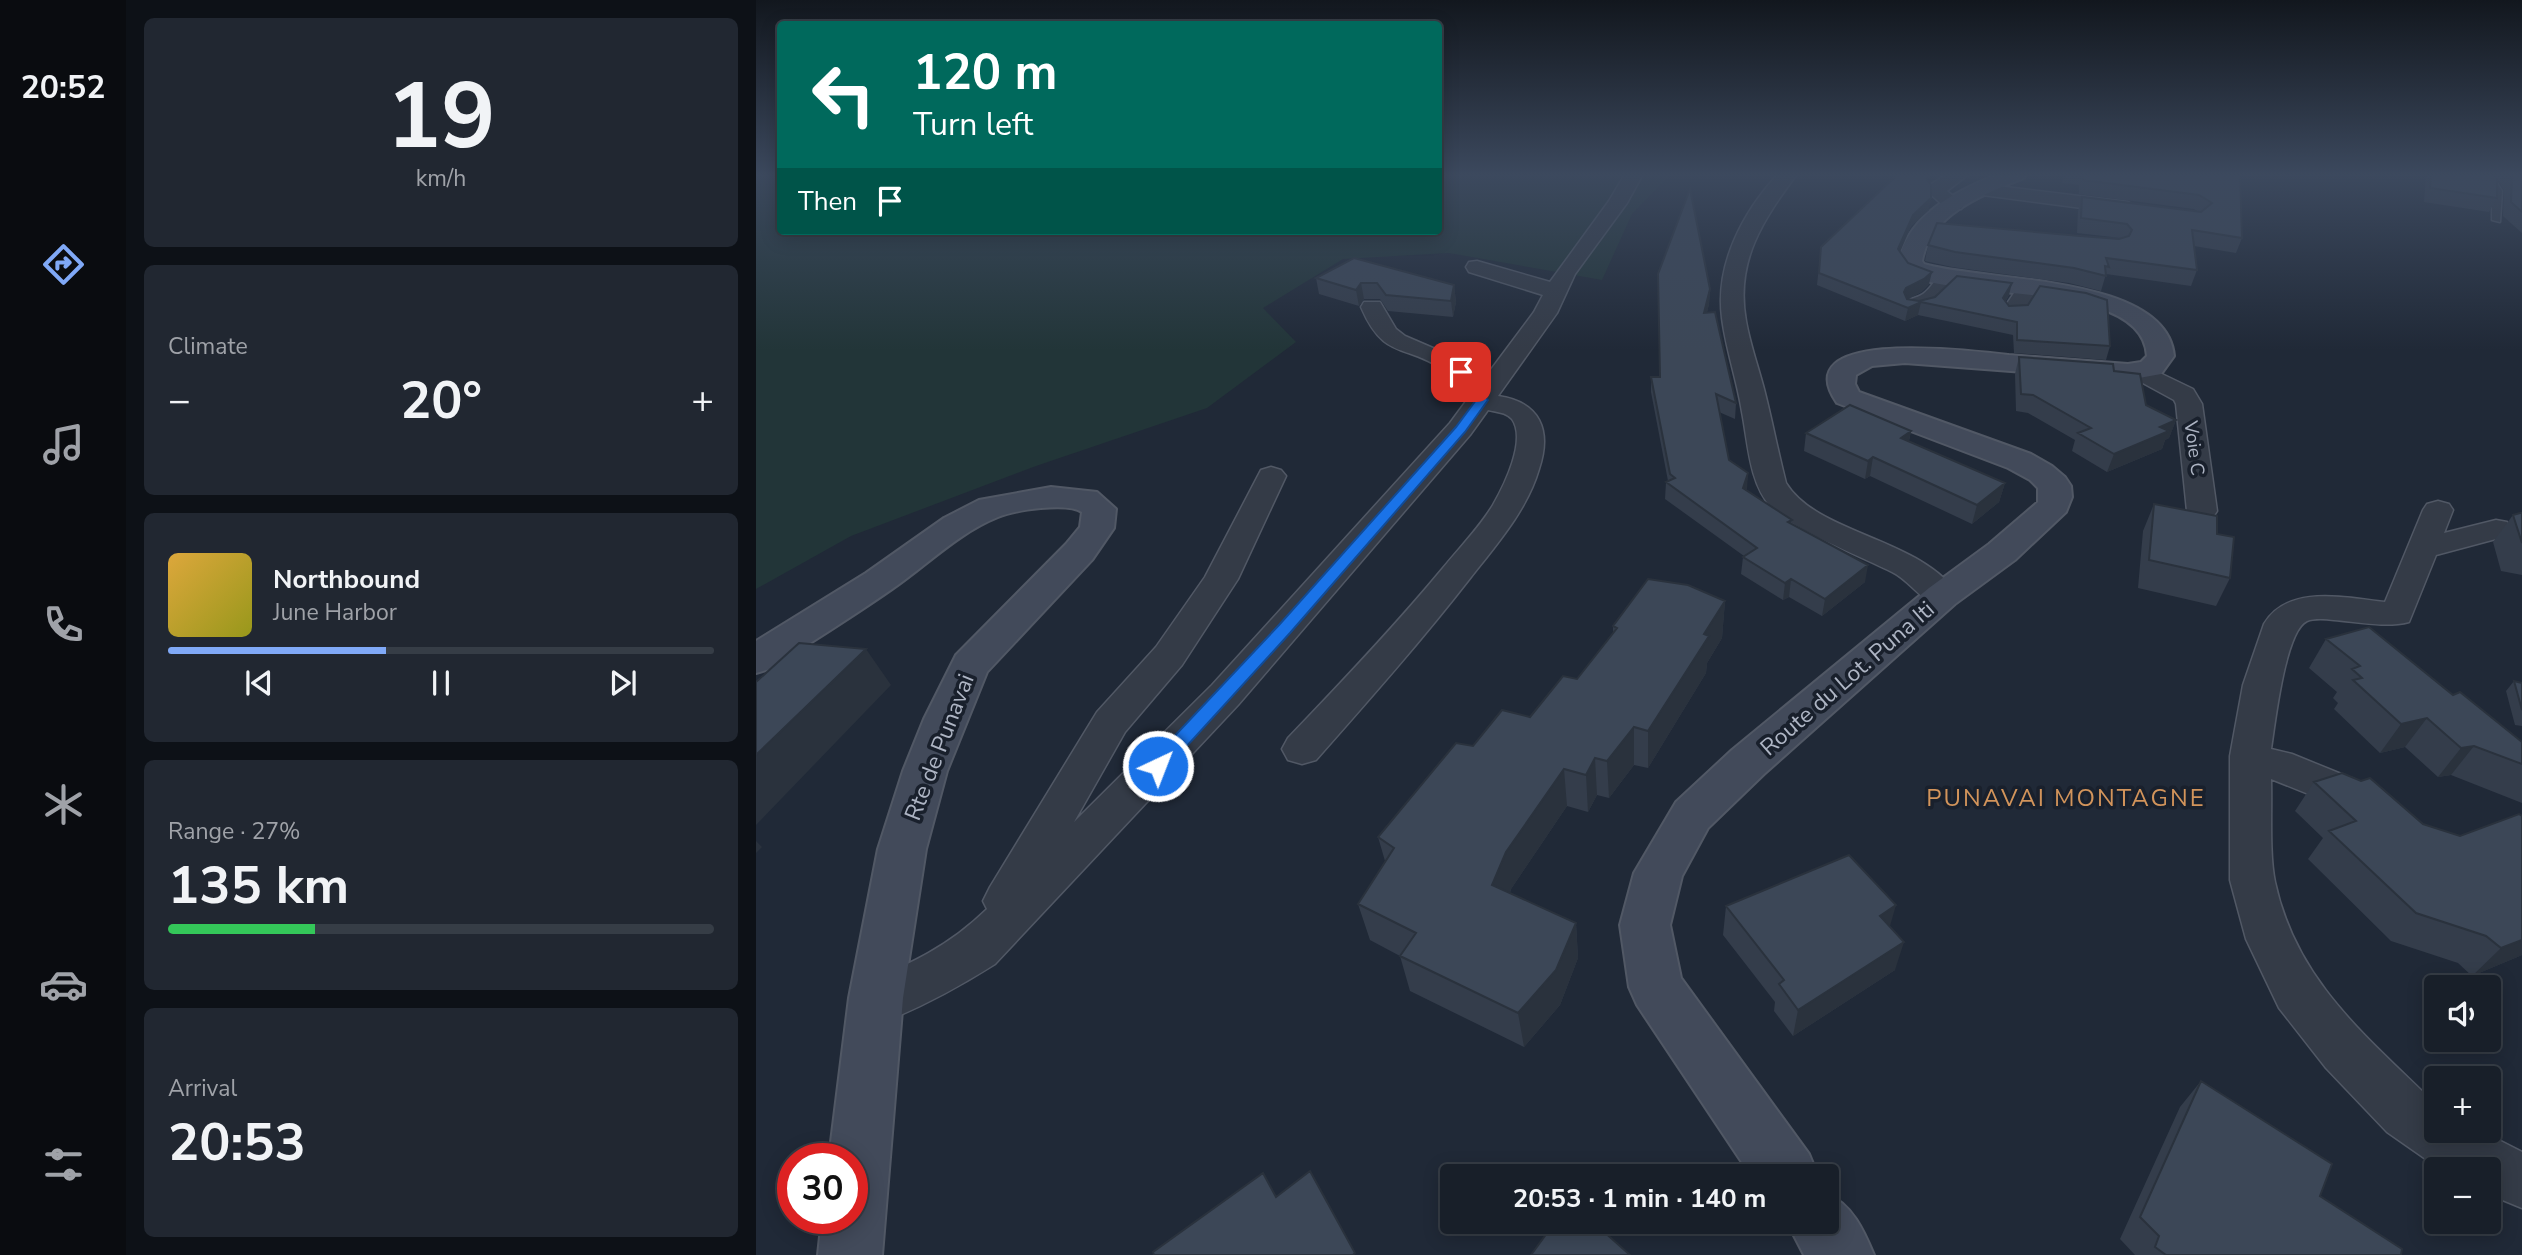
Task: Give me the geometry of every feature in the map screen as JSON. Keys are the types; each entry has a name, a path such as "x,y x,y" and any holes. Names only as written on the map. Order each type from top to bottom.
{"main road":[{"path":"1928,233 1912,245 1910,262 1916,269 2021,300 2102,303 2135,316 2154,336 2161,354 2153,366 2138,371 2096,371 1905,355 1879,356 1847,367 1841,374 1840,383 1847,397 1889,416 1989,448 2043,474 2053,484 2056,493 2054,505 2003,552 1942,596"},
{"name":"Rte de Punavai","path":"756,659 879,581 956,525 991,506 1051,497 1085,499 1098,509 1097,528 1079,552 970,666 945,719 925,771 902,849 876,1002 850,1255"},
{"name":"Route du Lot. Puna Iti","path":"1779,1164 1656,987 1645,925 1658,873 1692,815 1748,762 1942,596"},
{"path":"1827,1234 1842,1255"}],"street":[{"path":"876,1002 936,975 978,949 1225,695 1460,429 1545,313 1580,251 1595,233"},
{"name":"Route du Lot. Puna Iti","path":"1749,233 1740,256 1732,296 1738,337 1771,483 1782,501 1802,516 1910,568 1942,596"},
{"path":"1477,267 1495,275 1535,284 1555,293"},
{"path":"1915,305 1931,299 1949,278"},
{"path":"1302,748 1425,613 1491,530 1521,479 1529,458 1528,423 1521,412 1512,406 1482,400 1461,372 1451,364 1389,337 1379,327 1371,307"},
{"name":"Voie C","path":"2138,371 2184,396 2189,404 2202,511"},
{"path":"978,949 1111,722 1169,656 1221,579 1272,475"},
{"path":"2438,510 2397,614 2299,610 2281,624 2262,685 2250,761 2252,880 2269,939 2296,992 2344,1050 2406,1113 2471,1158 2522,1180"},
{"path":"2422,549 2496,529"},
{"path":"2250,761 2287,768 2341,791"}],"green space":[{"path":"756,233 777,233 777,235 1442,235 1442,233 1624,233 1602,280 1449,253 1343,259 1263,308 1296,342 1207,408 1036,466 851,536 756,589"}],"building":[{"path":"1674,233 1699,233 1710,289 1704,313 1715,312 1736,403 1716,394 1729,460 1748,473 1743,488 1792,520 1788,522 1868,565 1825,599 1791,579 1785,583 1743,557 1757,548 1666,482 1675,478 1670,474 1651,377 1660,377 1658,274"},
{"path":"1836,233 1905,233 1898,249 1908,263 1932,272 1906,288 1904,292 1907,299 1919,301 1935,297 1957,276 2012,283 2003,298 2009,306 2028,305 2040,286 2086,293 2107,300 2110,346 2017,340 2017,322 1921,302 1908,308 1819,273 1821,247"},
{"path":"1933,233 2046,233 2119,239 2129,236 2131,233 2192,233 2197,270 2106,258 2109,267 2105,266 2106,276 2074,268 1955,252 1928,245"},
{"path":"2208,233 2242,233 2242,238"},
{"path":"1354,258 1454,285 1451,301 1386,295 1377,283 1361,283 1356,290 1316,278"},
{"path":"2019,357 2113,364 2114,371 2140,374 2146,405 2176,420 2160,427 2169,431 2114,454 2078,433 2091,428 2033,395 2021,394"},
{"path":"1850,405 1911,431 1901,438 2005,483 1977,505 1873,457 1868,461 1806,433"},
{"path":"2154,504 2217,516 2217,534 2234,537 2230,578 2149,560"},
{"path":"2522,513 2522,543 2513,515"},
{"path":"1648,579 1688,585 1725,601 1704,634 1709,636 1648,731 1634,727 1607,761 1595,758 1586,775 1564,769 1506,852 1492,885 1576,923 1556,970 1518,1013 1400,956 1416,933 1358,904 1394,848 1378,837 1456,743 1473,746 1502,710 1530,717 1563,676 1577,679 1617,628 1613,626"},
{"path":"2369,627 2453,695 2460,692 2522,742 2522,764 2474,746 2461,748 2427,718 2401,724 2353,680 2362,678 2352,669 2360,666 2326,639"},
{"path":"799,643 866,649 756,755 756,682"},
{"path":"2514,681 2522,683 2522,710"},
{"path":"2342,773 2361,781 2370,778 2423,824 2460,836 2519,814 2522,816 2522,940 2501,948 2486,936 2416,913 2329,831 2356,821 2314,782"},
{"path":"1849,855 1896,905 1880,916 1904,942 1798,1010 1779,984 1784,980 1726,906"},
{"path":"2201,1081 2332,1164 2320,1196 2402,1249 2401,1255 2166,1255 2155,1247 2159,1236 2140,1217"},
{"path":"1310,1171 1355,1253 1353,1255 1154,1255 1153,1252 1263,1173 1276,1197"},
{"path":"1546,1234 1606,1234 1630,1255 1531,1255"}],"district":[{"name":"PUNAVAI MONTAGNE","path":"2066,798"}],"route":[{"path":"1158,766 1285,629 1460,429 1482,400 1461,372"}]}
